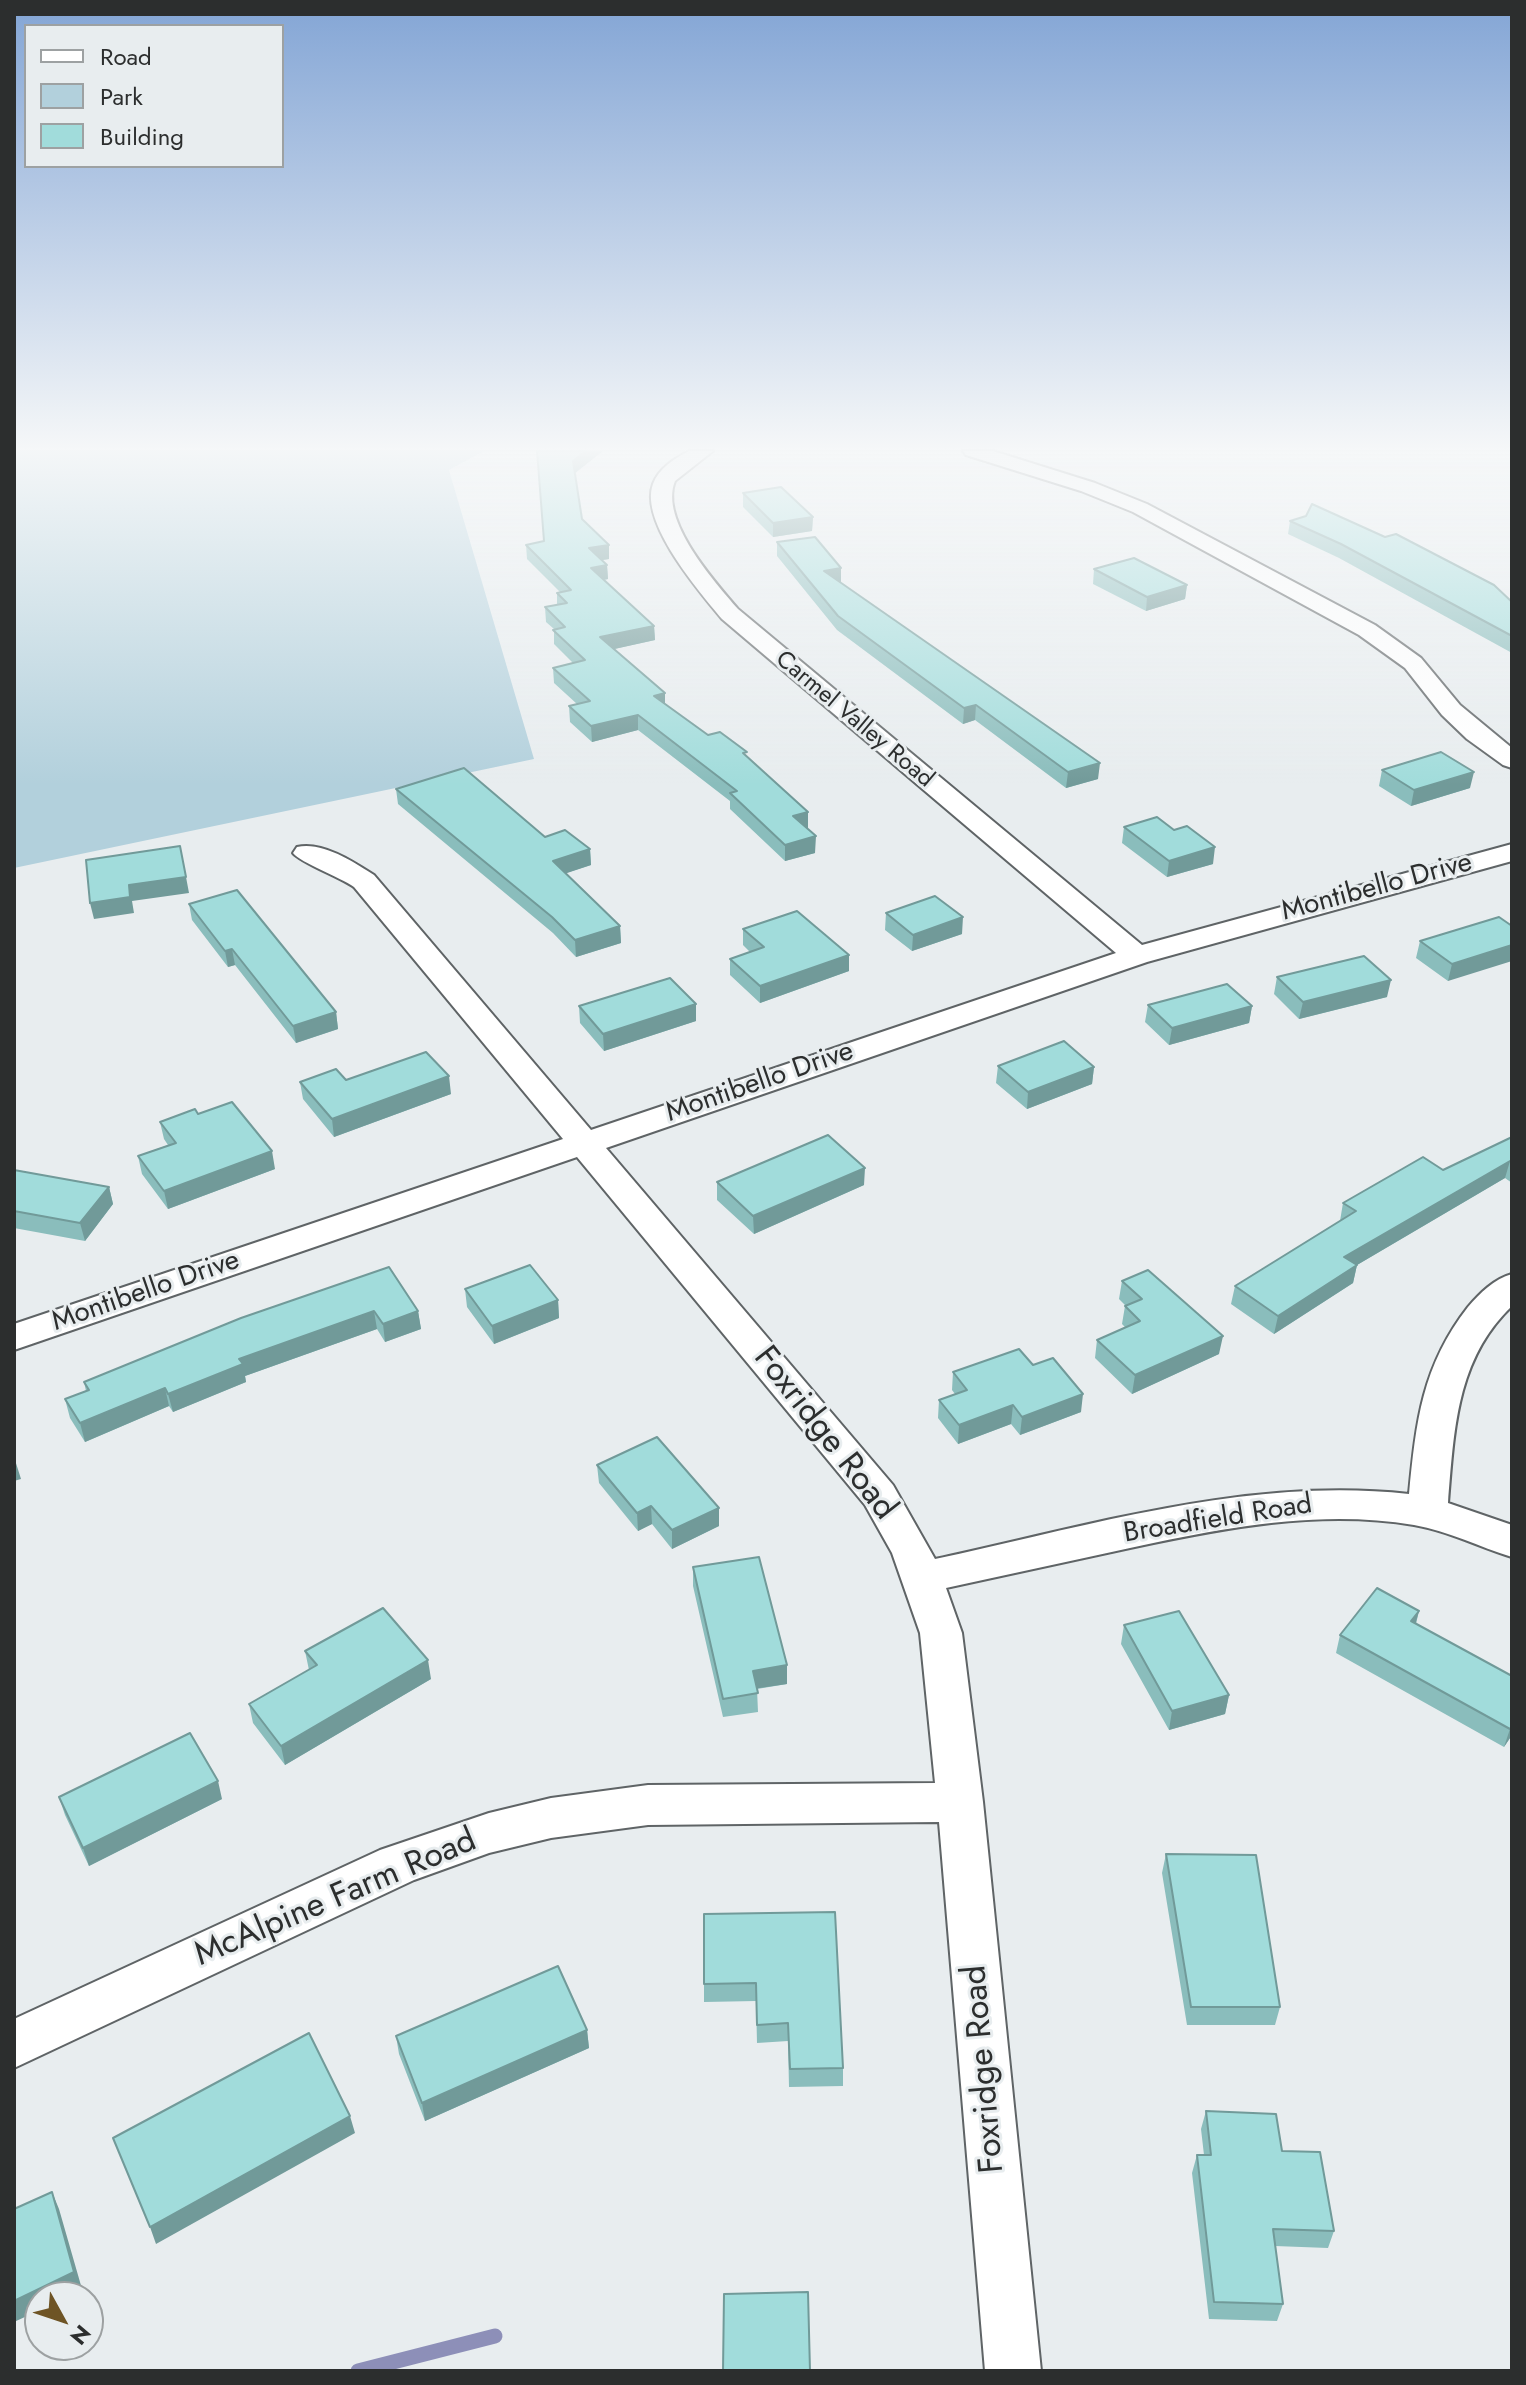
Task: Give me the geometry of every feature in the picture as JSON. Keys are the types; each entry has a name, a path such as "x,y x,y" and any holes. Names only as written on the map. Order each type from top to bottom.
{"street":[{"name":"Carmel Valley Road","path":"692,562 730,614 1137,956"},
{"path":"1241,562 1367,630 1413,663 1451,710 1476,734 1512,760"},
{"name":"Montibello Drive","path":"14,1337 1137,956 1512,852"},
{"name":"Foxridge Road","path":"307,853 342,867 364,881 879,1495 912,1552 941,1633 960,1802 1013,2371"},
{"path":"1427,1512 1439,1408 1447,1368 1466,1332 1512,1286"},
{"name":"Broadfield Road","path":"923,1577 1178,1523 1281,1505 1372,1504 1427,1512 1512,1542"},
{"name":"McAlpine Farm Road","path":"14,2044 397,1865 438,1848 521,1822 605,1808 648,1805 960,1802"}],"green space":[{"path":"14,562 476,562 534,759 14,868"}],"building":[{"path":"543,562 604,562 607,565 591,568 654,626 600,637 665,693 654,696 708,735 720,732 747,752 743,753 808,812 793,816 816,836 785,845 730,793 737,791 638,715 591,726 569,706 590,701 553,668 585,660 553,630 565,627 545,607 567,603 557,593 571,590"},
{"path":"794,562 836,562 841,568 824,571 1100,763 1068,772 976,705 964,708 838,616"},
{"path":"1118,562 1142,562 1187,585 1147,597 1094,569"},
{"path":"1375,562 1450,562 1494,585 1512,602 1512,636"},
{"path":"1441,752 1474,772 1414,790 1382,770"},
{"path":"464,768 545,837 565,830 590,849 553,861 620,926 575,940 552,917 396,789"},
{"path":"1157,817 1174,830 1187,826 1215,847 1169,861 1124,827"},
{"path":"180,846 186,877 129,885 130,897 90,903 86,860"},
{"path":"237,890 336,1012 293,1026 232,949 225,951 189,904"},
{"path":"935,896 963,917 913,935 886,913"},
{"path":"797,911 849,955 760,986 730,959 764,947 743,929"},
{"path":"1499,917 1512,926 1512,945 1452,964 1420,941"},
{"path":"1364,956 1391,980 1303,1002 1277,977"},
{"path":"670,978 696,1004 603,1034 579,1006"},
{"path":"1227,984 1252,1006 1172,1028 1148,1005"},
{"path":"1064,1041 1094,1067 1028,1092 998,1066"},
{"path":"426,1052 449,1076 332,1119 300,1082 336,1069 346,1080"},
{"path":"232,1102 272,1151 164,1191 138,1156 176,1143 160,1122 195,1109 198,1114"},
{"path":"828,1135 865,1168 753,1216 717,1182"},
{"path":"1512,1137 1512,1162 1344,1257 1357,1265 1278,1316 1235,1286 1356,1211 1343,1203 1423,1157 1443,1170"},
{"path":"14,1170 109,1187 80,1223 14,1211"},
{"path":"530,1265 558,1300 492,1326 465,1289"},
{"path":"389,1267 418,1311 383,1324 374,1311 239,1359 243,1364 168,1394 165,1388 80,1423 65,1399 89,1390 84,1382 241,1318"},
{"path":"1148,1270 1223,1336 1135,1375 1097,1340 1140,1321 1125,1306 1142,1299 1122,1281"},
{"path":"1019,1349 1033,1365 1053,1358 1083,1394 1022,1417 1013,1405 959,1425 939,1400 967,1390 953,1372"},
{"path":"657,1437 719,1508 672,1530 651,1506 637,1513 597,1465"},
{"path":"759,1557 787,1665 753,1671 758,1693 723,1699 693,1567"},
{"path":"1377,1588 1419,1611 1411,1621 1512,1676 1510,1729 1340,1635"},
{"path":"383,1608 428,1660 281,1746 249,1704 317,1665 305,1651"},
{"path":"1179,1611 1229,1695 1172,1711 1124,1625"},
{"path":"190,1733 218,1781 83,1848 59,1797"},
{"path":"1166,1854 1256,1855 1280,2007 1191,2007"},
{"path":"835,1912 843,2068 790,2069 788,2023 757,2025 756,1983 704,1984 704,1914"},
{"path":"558,1966 587,2030 422,2103 396,2036"},
{"path":"309,2033 350,2116 150,2227 113,2138"},
{"path":"1206,2111 1276,2114 1282,2151 1320,2152 1334,2231 1273,2229 1283,2304 1214,2302 1197,2155 1211,2155"},
{"path":"52,2192 74,2272 55,2281 24,2281 24,2296 14,2301 14,2209"},
{"path":"808,2292 810,2371 723,2371 724,2294"}],"waterway":[{"path":"358,2371 495,2336"}]}
